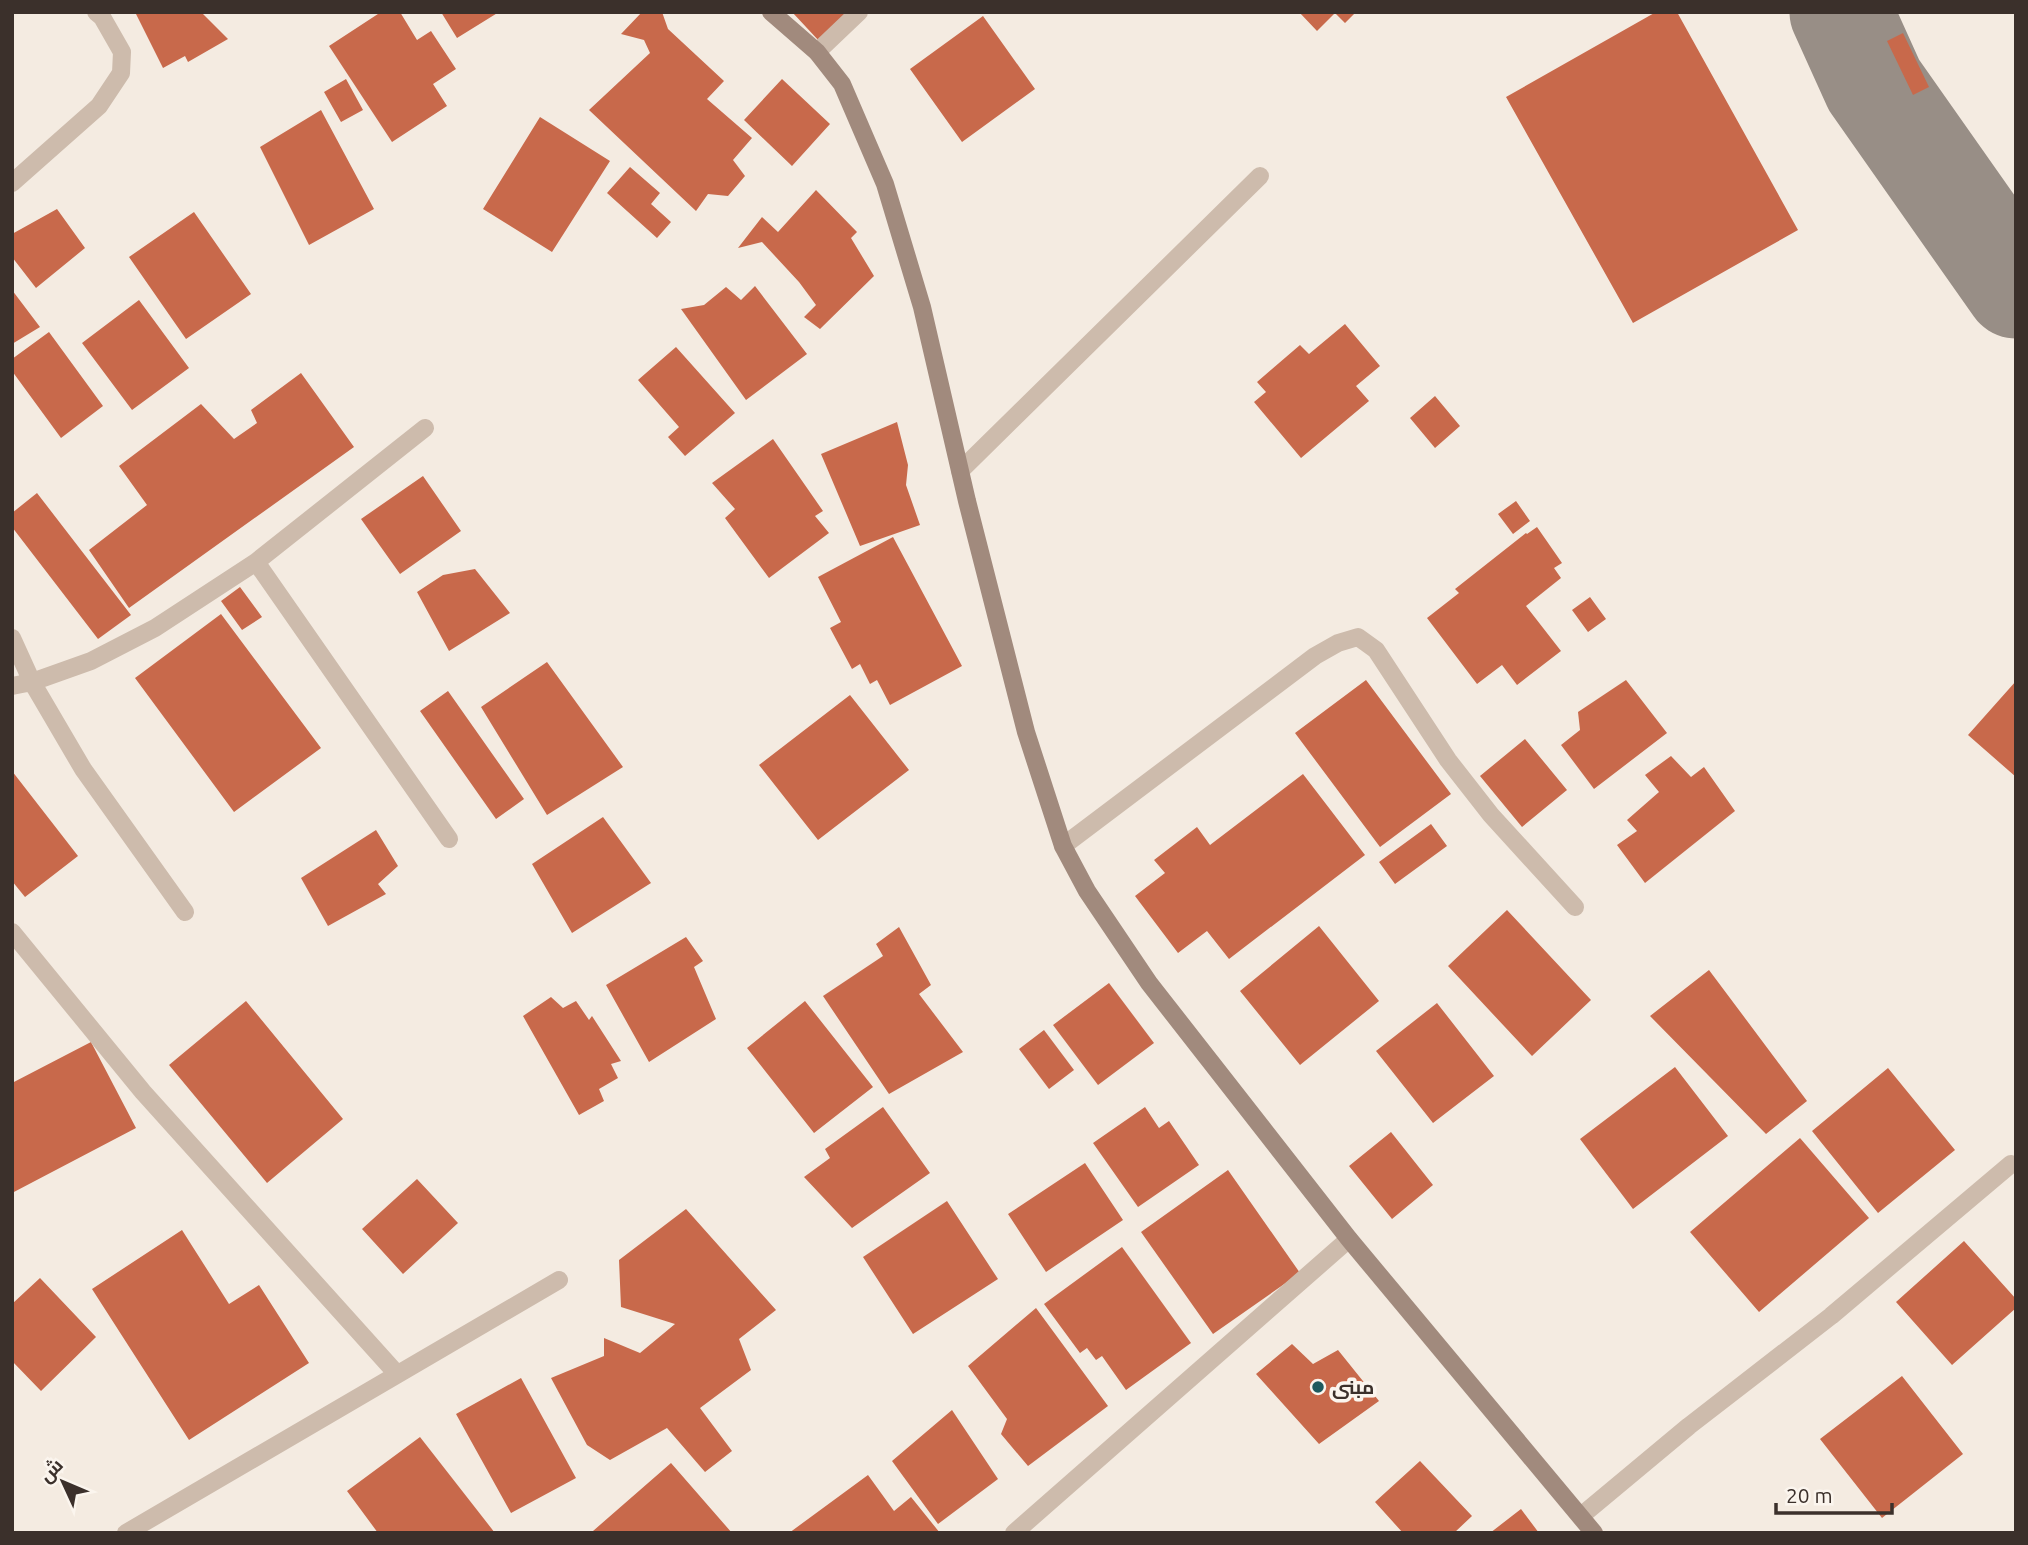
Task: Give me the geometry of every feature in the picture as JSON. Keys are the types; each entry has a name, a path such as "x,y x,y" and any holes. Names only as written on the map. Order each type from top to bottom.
{"main road":[{"path":"771,12 817,52 842,84 885,184 922,307 1026,732 1063,846 1087,891 1149,983 1349,1239 1594,1533"}],"street":[{"path":"12,183 99,106 121,73 122,52 102,17 96,12"},
{"path":"817,52 859,12"},
{"path":"960,471 1260,176"},
{"path":"12,686 32,682 91,661 155,628 256,562 425,428"},
{"path":"256,562 449,839"},
{"path":"1063,846 1315,656 1338,643 1358,637 1376,650 1448,760 1491,815 1575,907"},
{"path":"12,638 32,682 83,769 185,912"},
{"path":"12,932 144,1092 397,1374"},
{"path":"1581,1516 1689,1426 1831,1316 2011,1164"},
{"path":"1014,1533 1349,1239"},
{"path":"126,1533 559,1280"}],"building":[{"path":"135,12 201,12 228,39 188,62 185,56 163,68"},
{"path":"381,12 400,12 417,40 431,31 456,69 433,84 447,106 392,142 329,46"},
{"path":"441,12 499,12 457,38"},
{"path":"642,12 662,12 668,29 724,81 707,99 752,138 733,160 745,176 728,196 708,194 696,211 589,110 650,53 644,40 621,34"},
{"path":"792,12 848,12 820,42"},
{"path":"1299,12 1356,12 1345,23 1335,13 1317,31"},
{"path":"1656,12 1677,12 1798,230 1633,323 1506,97"},
{"path":"983,16 1035,89 962,142 910,69"},
{"path":"1903,33 1929,87 1913,95 1887,41"},
{"path":"346,79 363,110 341,122 324,92"},
{"path":"782,79 830,124 792,166 744,120"},
{"path":"321,110 374,209 309,245 260,147"},
{"path":"540,117 610,161 552,252 483,209"},
{"path":"630,167 660,193 651,204 671,222 657,238 607,193"},
{"path":"816,190 857,232 851,238 874,276 820,329 804,317 816,305 762,242 738,248 762,217 778,232"},
{"path":"57,209 85,248 36,288 12,257 12,234"},
{"path":"194,212 251,294 186,339 129,257"},
{"path":"755,286 807,354 746,400 681,309 704,305 726,287 741,300"},
{"path":"12,290 40,327 12,344"},
{"path":"139,300 189,368 132,410 82,343"},
{"path":"1345,324 1380,366 1356,386 1369,401 1301,458 1254,402 1266,392 1257,382 1300,345 1309,354"},
{"path":"49,332 103,406 61,438 12,371 12,359"},
{"path":"676,347 735,413 685,456 668,437 679,427 638,380"},
{"path":"301,373 354,447 129,608 89,550 147,505 119,466 201,404 234,439 257,423 251,410"},
{"path":"1435,396 1460,426 1435,448 1410,418"},
{"path":"897,422 908,465 906,485 920,525 860,546 821,454"},
{"path":"773,439 823,511 815,516 829,533 769,578 725,518 735,509 712,483"},
{"path":"423,476 461,531 400,574 361,519"},
{"path":"37,493 131,615 98,639 12,527 12,513"},
{"path":"1516,501 1530,521 1513,534 1498,514"},
{"path":"1537,527 1562,563 1554,568 1561,578 1526,606 1561,651 1517,685 1502,665 1477,684 1427,618 1459,593 1455,589"},
{"path":"893,537 962,666 890,705 877,680 870,684 860,664 852,669 830,628 841,622 818,577"},
{"path":"475,569 510,613 449,651 417,592 443,575"},
{"path":"240,587 262,617 242,630 221,601"},
{"path":"1590,597 1606,619 1588,632 1572,610"},
{"path":"221,614 321,748 234,812 135,678"},
{"path":"547,662 623,767 547,815 481,707"},
{"path":"1366,680 1451,794 1380,847 1295,733"},
{"path":"1626,680 1667,733 1594,789 1561,745 1580,730 1578,712"},
{"path":"2016,681 2016,777 1968,735"},
{"path":"448,691 524,799 496,819 420,711"},
{"path":"850,695 909,770 818,840 759,765"},
{"path":"1525,739 1567,790 1522,827 1480,776"},
{"path":"1671,756 1691,777 1704,767 1735,811 1645,883 1617,845 1637,831 1627,820 1659,792 1645,775"},
{"path":"12,771 78,856 25,897 12,881"},
{"path":"1303,774 1365,855 1229,959 1207,931 1178,953 1135,896 1165,873 1154,860 1197,827 1210,845"},
{"path":"603,817 651,883 572,933 532,864"},
{"path":"1431,824 1447,846 1395,884 1379,862"},
{"path":"376,830 398,866 378,884 386,894 328,926 301,878"},
{"path":"1507,910 1591,1000 1532,1056 1448,966"},
{"path":"1319,926 1379,1001 1300,1065 1240,991"},
{"path":"899,927 931,985 919,994 963,1052 889,1094 823,996 883,956 876,944"},
{"path":"686,937 703,961 694,967 716,1019 649,1062 606,985"},
{"path":"1709,970 1807,1101 1766,1134 1650,1016"},
{"path":"1109,983 1154,1043 1098,1085 1053,1025"},
{"path":"551,997 563,1008 576,1001 589,1020 592,1016 621,1061 611,1064 618,1078 599,1089 604,1101 579,1115 523,1016"},
{"path":"246,1001 343,1119 267,1183 169,1065"},
{"path":"805,1001 873,1087 814,1133 747,1048"},
{"path":"1437,1003 1494,1076 1433,1123 1376,1051"},
{"path":"1044,1030 1074,1070 1049,1089 1019,1049"},
{"path":"91,1042 136,1128 12,1193 12,1083"},
{"path":"1675,1067 1728,1136 1633,1209 1580,1139"},
{"path":"1888,1068 1955,1150 1878,1213 1812,1131"},
{"path":"883,1107 930,1173 852,1228 804,1177 830,1158 825,1149"},
{"path":"1145,1107 1159,1128 1169,1121 1199,1165 1138,1207 1093,1143"},
{"path":"1391,1132 1433,1185 1392,1219 1349,1166"},
{"path":"1800,1138 1869,1218 1759,1312 1690,1232"},
{"path":"1085,1163 1123,1220 1046,1272 1008,1214"},
{"path":"1228,1170 1300,1273 1213,1334 1141,1232"},
{"path":"417,1179 458,1223 403,1274 362,1229"},
{"path":"947,1201 998,1279 913,1334 863,1257"},
{"path":"686,1209 776,1310 739,1339 751,1370 700,1408 732,1451 705,1472 667,1428 610,1460 587,1445 551,1378 604,1356 604,1338 640,1353 675,1324 621,1307 619,1260"},
{"path":"182,1230 229,1304 259,1285 309,1363 189,1440 92,1289"},
{"path":"1964,1241 2016,1299 2016,1308 1952,1365 1896,1302"},
{"path":"1122,1247 1191,1343 1126,1390 1102,1356 1096,1360 1087,1348 1080,1353 1044,1304"},
{"path":"40,1278 96,1337 41,1391 12,1361 12,1304"},
{"path":"1036,1308 1108,1406 1028,1466 1001,1434 1007,1419 968,1366"},
{"name":"مبنى","path":"1292,1344 1313,1364 1338,1350 1379,1401 1319,1444 1256,1374"},
{"path":"1902,1376 1963,1454 1882,1518 1820,1439"},
{"path":"521,1378 576,1478 511,1513 456,1414"},
{"path":"952,1410 998,1479 938,1524 892,1461"},
{"path":"420,1437 495,1533 378,1533 347,1491"},
{"path":"1420,1461 1472,1516 1454,1533 1403,1533 1375,1502"},
{"path":"671,1463 732,1533 593,1531"},
{"path":"868,1475 894,1511 911,1497 940,1533 789,1533"},
{"path":"1521,1509 1539,1533 1490,1533"}],"taxiway":[{"path":"1841,12 1874,85 2016,287"}],"place":[{"name":"مبنى","path":"1318,1387"}]}
